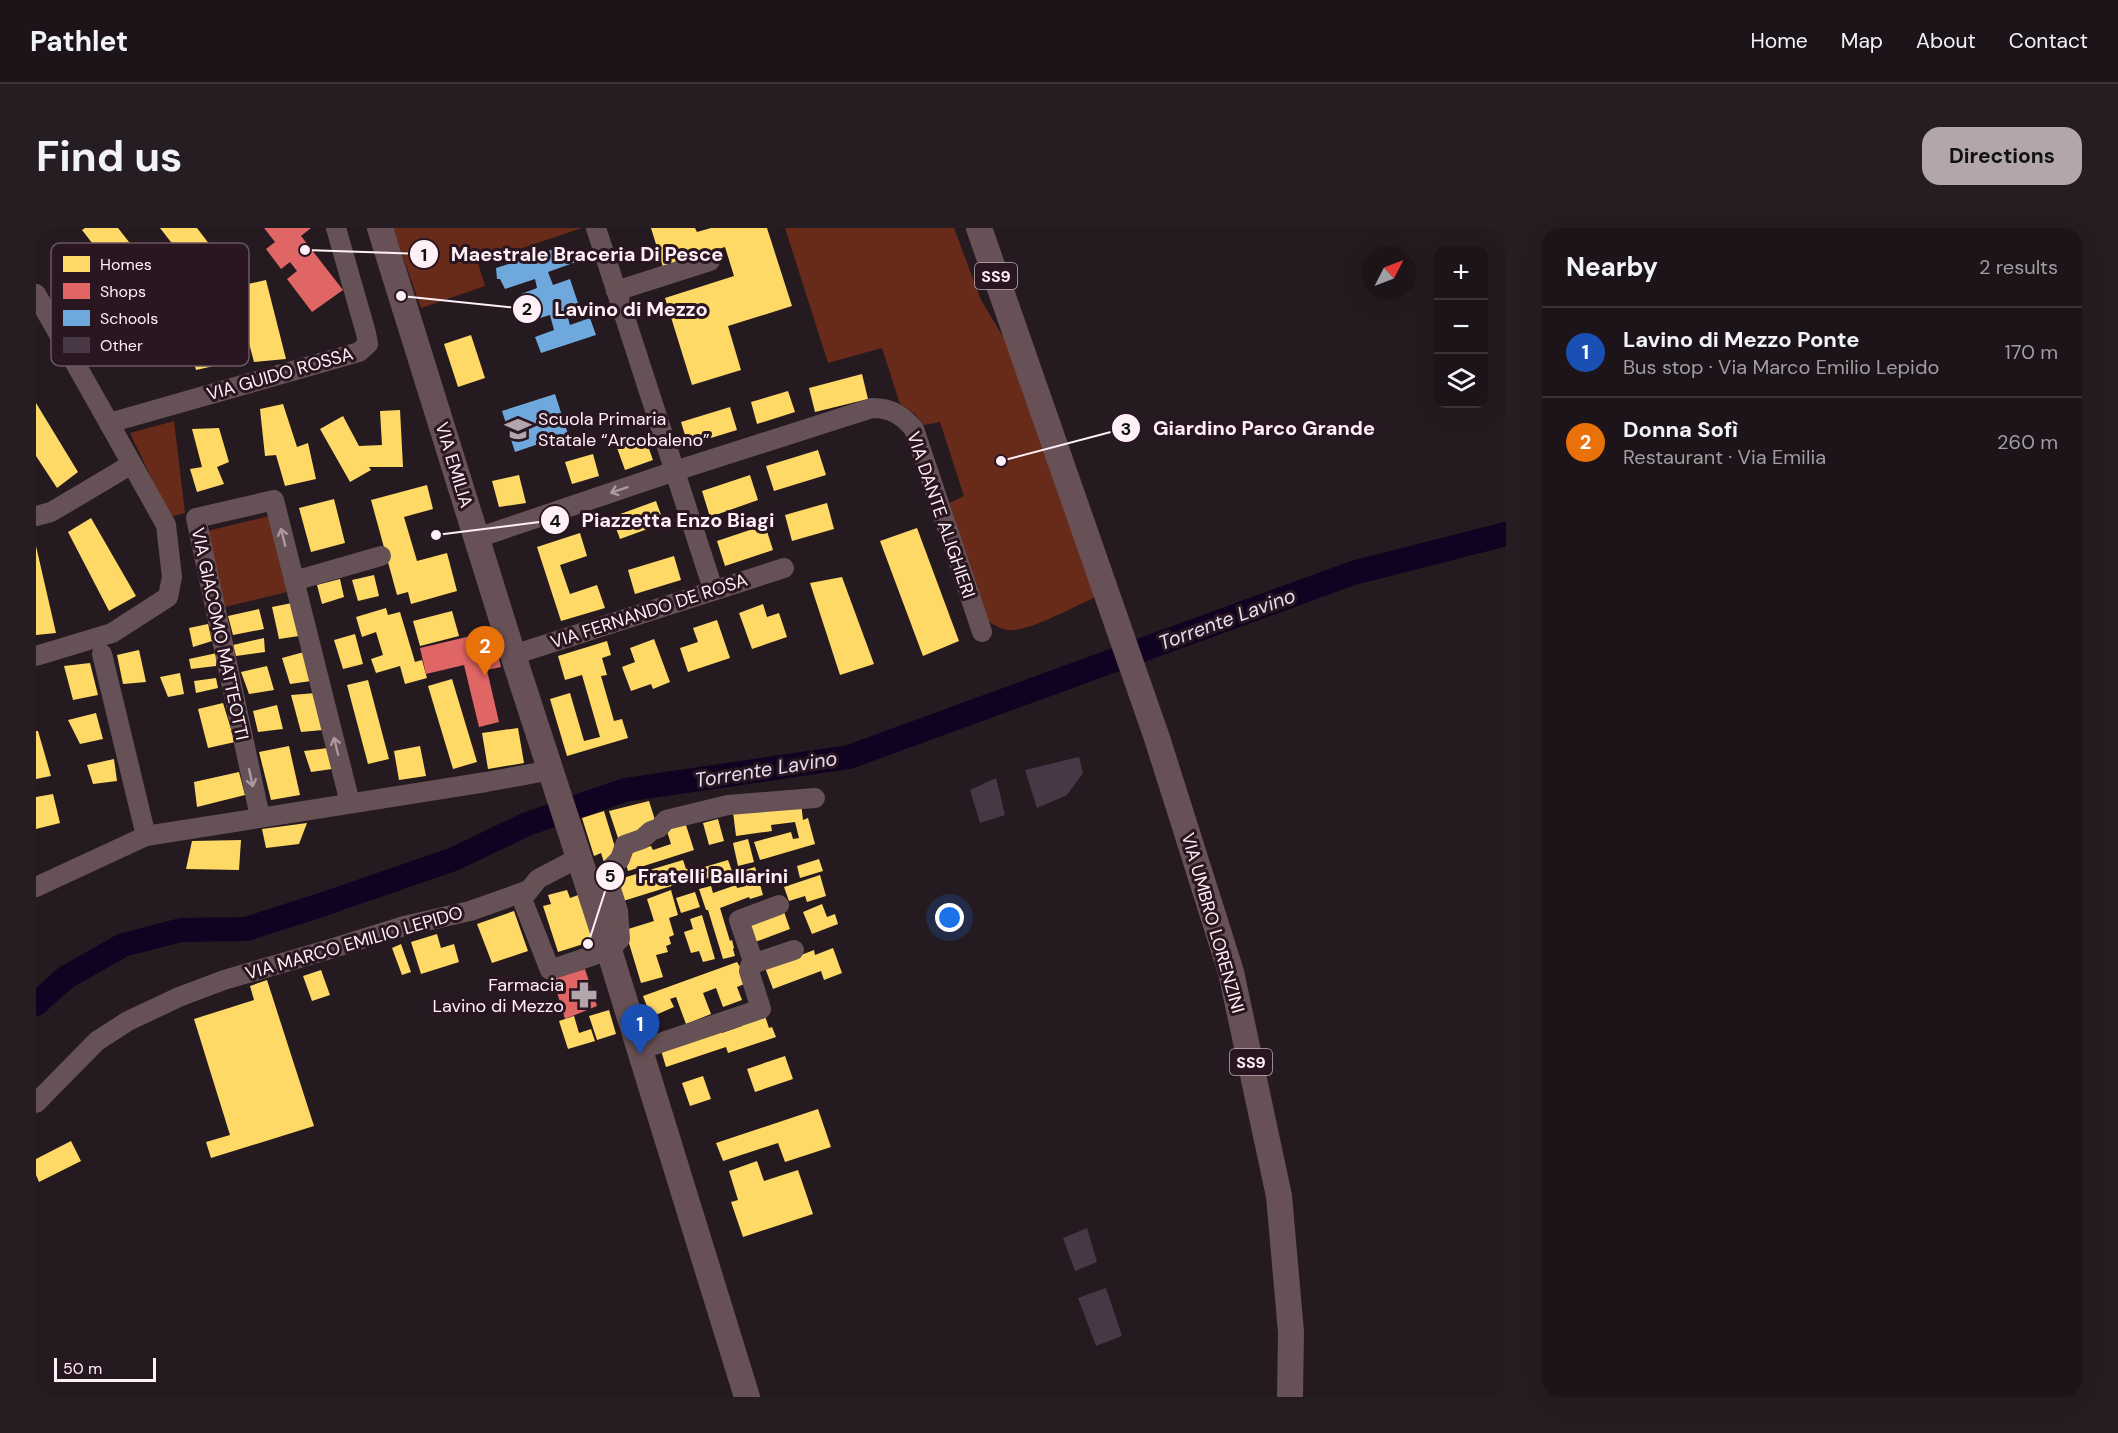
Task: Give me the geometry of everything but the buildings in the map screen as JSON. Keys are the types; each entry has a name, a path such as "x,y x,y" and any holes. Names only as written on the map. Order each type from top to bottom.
{"main road":[{"name":"VIA EMILIA","path":"380,228 513,655 553,774"},
{"path":"966,228 1012,323"},
{"name":"SS9","path":"979,228 1012,323"},
{"path":"994,228 1012,323"},
{"name":"VIA UMBRO LORENZINI","path":"1012,323 1157,738 1231,972 1280,1196 1291,1332 1290,1397"},
{"path":"553,774 747,1397"}],"street":[{"name":"VIA GUIDO ROSSA","path":"109,423 359,352 368,344 366,333 336,228"},
{"path":"596,228 713,589"},
{"path":"616,291 710,261"},
{"path":"36,294 51,321"},
{"path":"36,656 112,633 168,597 172,578 166,525 77,366"},
{"name":"VIA DANTE ALIGHIERI","path":"477,538 872,408 886,408 904,418 914,429 982,632"},
{"path":"36,516 51,512 132,464"},
{"name":"VIA GIACOMO MATTEOTTI","path":"260,817 196,518 274,500 350,803"},
{"path":"166,525 196,518"},
{"path":"294,581 381,556"},
{"name":"VIA FERNANDO DE ROSA","path":"513,655 784,568"},
{"path":"102,654 146,836"},
{"path":"36,887 146,836 350,803 553,774"},
{"path":"529,890 522,899 550,970 609,950 616,945 620,935 618,911 606,873 620,859 625,845 642,839 651,831 659,828 666,820 728,805 815,798"},
{"name":"VIA MARCO EMILIO LEPIDO","path":"36,1103 97,1041 128,1021 179,997 224,980 404,926 470,911 529,890 538,879 578,858"},
{"path":"754,964 739,920 779,904"},
{"path":"639,1050 762,1009 749,971 754,964 794,950"}],"shaded area":[{"path":"393,228 582,228 478,263 485,286 421,308"},
{"path":"785,228 954,228 981,300 1008,345 1096,597 1022,629 1006,630 987,620 949,503 964,496 940,422 924,425 915,414 900,404 882,348 828,363"},
{"path":"174,421 185,513 170,517 130,433"},
{"path":"269,516 287,592 225,607 207,531"}],"waterway":[{"name":"Torrente Lavino","path":"36,1004 65,978 123,945 181,930 246,929 454,859 527,824 625,790 849,757 1353,573 1506,534"}],"place":[{"name":"Maestrale Braceria Di Pesce","path":"305,250"},
{"name":"Lavino di Mezzo","path":"401,296"},
{"name":"Scuola Primaria Statale “Arcobaleno”","path":"518,429"},
{"name":"Giardino Parco Grande","path":"1001,461"},
{"name":"Piazzetta Enzo Biagi","path":"436,535"},
{"name":"Donna Sofì","path":"485,676"},
{"name":"Fratelli Ballarini","path":"588,944"},
{"name":"Farmacia Lavino di Mezzo","path":"584,995"},
{"name":"Lavino di Mezzo Ponte","path":"640,1054"}]}
